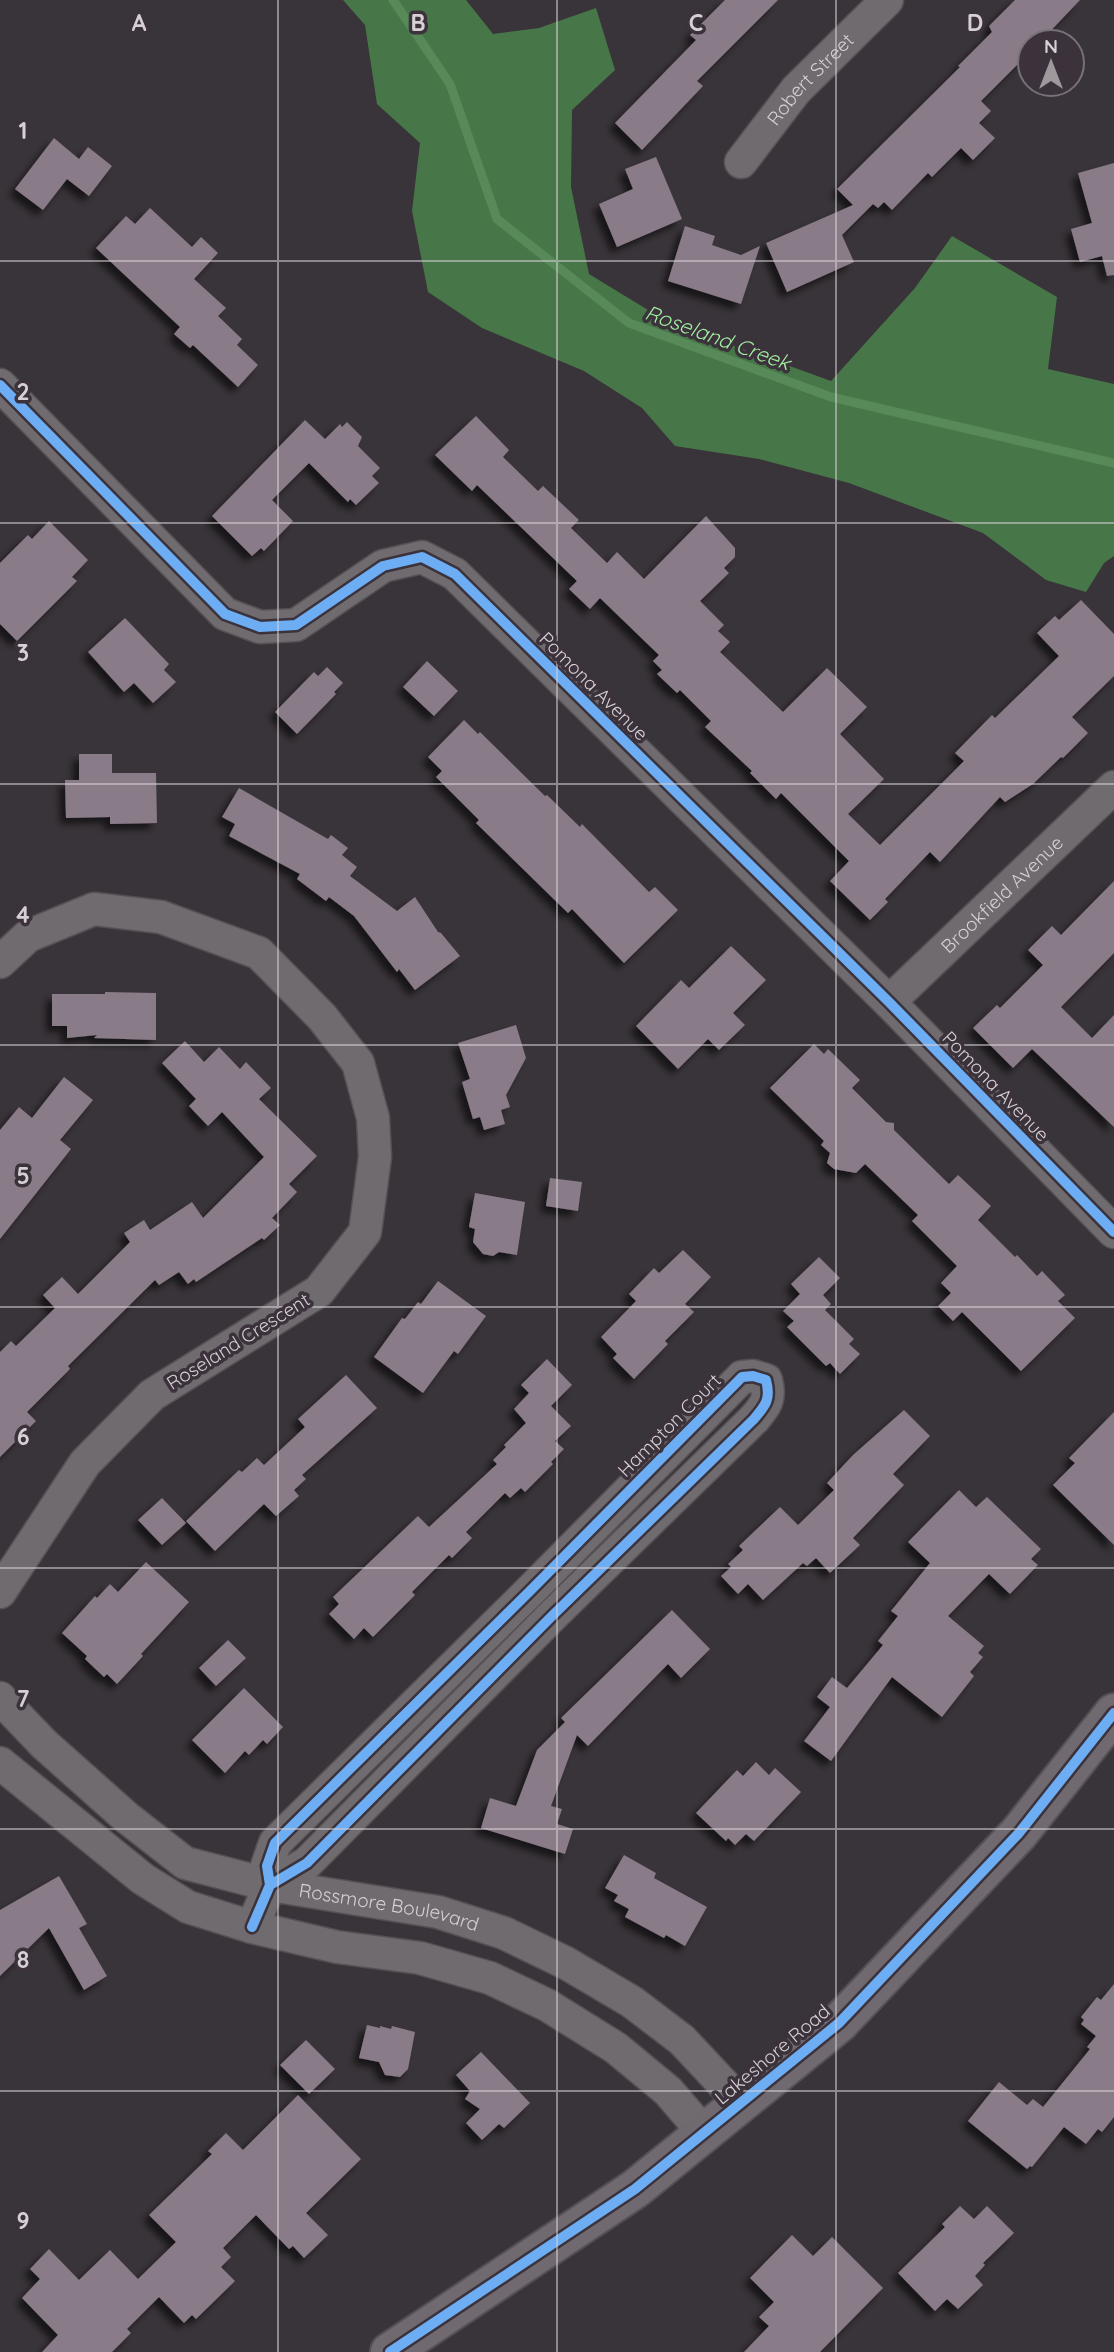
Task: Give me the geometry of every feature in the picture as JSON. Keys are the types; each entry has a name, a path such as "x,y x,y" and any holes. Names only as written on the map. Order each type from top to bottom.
{"main road":[{"name":"Lakeshore Road","path":"390,2352 635,2189 839,2023 1019,1833 1114,1713"}],"street":[{"name":"Robert Street","path":"741,162 796,90 887,0"},
{"name":"Pomona Avenue","path":"4,398 225,614 260,627 296,625 383,566 422,557 455,573 889,1002 1114,1232"},
{"name":"Brookfield Avenue","path":"889,1002 1114,787"},
{"name":"Roseland Crescent","path":"0,962 28,936 94,909 161,917 259,953 322,1017 358,1063 373,1118 375,1157 365,1232 319,1291 152,1395 85,1463 0,1592"},
{"name":"Hampton Court","path":"252,1927 270,1885 267,1866 275,1843 742,1377 752,1376 766,1380 768,1402 754,1419 552,1616 307,1863 270,1885"},
{"path":"530,1591 552,1616"},
{"path":"502,1618 527,1642"},
{"name":"Rossmore Boulevard","path":"0,1698 44,1744 126,1817 185,1863 270,1885 438,1912 504,1933 566,1963 632,2002 682,2040 741,2103"},
{"path":"44,1744 4,1774 143,1879 188,1907 252,1927 337,1947 420,1958 490,1978 547,2005 627,2057 668,2091 705,2134"},
{"path":"547,2005 566,1963"}],"green space":[{"path":"343,0 466,0 493,34 539,28 596,8 615,70 572,110 571,187 589,274 666,321 831,381 915,288 952,236 1057,297 1048,369 1114,384 1114,556 1104,563 1086,592 1046,580 983,533 849,483 759,459 675,446 642,408 584,371 482,328 428,292 412,211 420,143 377,104 365,25"}],"building":[{"path":"725,0 778,0 697,81 703,86 642,150 615,123 696,40 690,35"},
{"path":"1015,0 1080,0 1053,28 1016,28 1016,66 981,101 991,111 979,123 995,138 973,160 961,148 932,177 928,173 892,210 884,202 878,208 873,204 842,235 854,262 787,292 766,243 853,205 837,189 960,67 958,66 992,32 989,26"},
{"path":"54,138 79,159 88,147 112,166 89,196 67,179 43,210 15,189"},
{"path":"656,157 682,219 617,247 599,204 633,189 625,169"},
{"path":"1114,163 1114,275 1107,276 1102,256 1080,262 1071,229 1092,223 1078,173"},
{"path":"150,208 192,247 201,237 218,253 194,279 226,308 218,316 242,339 237,345 258,365 238,387 193,345 190,348 174,334 180,327 96,248 126,216 135,224"},
{"path":"685,226 715,236 712,245 741,255 760,246 741,304 668,281"},
{"path":"476,416 509,450 503,457 538,491 543,486 579,520 571,528 607,563 617,552 644,579 706,516 735,548 735,557 724,568 729,573 700,601 724,625 718,631 730,642 720,652 783,712 827,668 867,707 840,734 884,779 848,814 880,845 964,761 955,753 992,715 995,718 1059,656 1037,633 1055,616 1059,620 1081,600 1114,634 1114,676 1072,717 1088,733 1033,784 1005,802 1000,797 940,862 930,852 885,899 888,902 870,920 830,881 849,861 781,793 776,799 750,773 752,771 705,727 711,721 680,690 677,693 657,674 662,670 653,661 659,655 600,598 590,609 569,589 577,581 477,485 472,491 435,455"},
{"path":"305,420 325,439 340,424 342,427 347,422 362,437 358,446 380,468 372,476 379,483 356,505 350,499 348,502 309,463 272,500 293,521 264,551 261,548 252,556 212,516"},
{"path":"49,521 88,560 72,577 77,581 17,641 0,624 0,563 28,535 32,539"},
{"path":"125,618 169,664 164,670 176,682 153,703 134,683 124,692 88,652"},
{"path":"427,661 458,691 434,716 403,687"},
{"path":"327,667 343,683 334,692 336,694 297,734 275,712 314,672 318,676"},
{"path":"464,720 580,827 582,824 649,892 655,887 678,910 624,963 572,909 568,913 476,823 479,820 436,777 442,771 428,757"},
{"path":"79,754 112,754 112,773 156,773 157,823 110,824 110,817 66,818 65,780 79,780"},
{"path":"239,788 328,839 331,835 348,848 342,855 357,867 350,876 397,911 415,897 438,932 460,956 415,990 399,969 397,972 354,916 329,897 326,901 297,879 300,874 229,836 235,824 222,817"},
{"path":"1114,881 1114,953 1061,1007 1092,1038 1114,1015 1114,1127 1032,1049 1013,1068 973,1028 997,1005 1000,1008 1043,965 1028,950 1052,926 1061,935"},
{"path":"731,946 766,980 733,1013 745,1025 719,1050 708,1039 678,1069 636,1026 681,980 689,988"},
{"path":"156,993 156,1040 94,1038 97,1035 67,1038 67,1026 52,1026 52,994"},
{"path":"516,1025 526,1058 506,1095 510,1107 501,1110 505,1124 484,1130 480,1117 473,1119 462,1082 470,1079 458,1043"},
{"path":"185,1041 204,1062 219,1047 240,1069 246,1062 271,1088 259,1099 317,1156 289,1184 297,1192 272,1218 280,1225 264,1240 262,1238 196,1282 194,1279 188,1284 179,1272 159,1285 155,1280 68,1366 70,1369 27,1412 36,1421 0,1457 0,1352 11,1341 16,1346 55,1308 43,1295 62,1277 78,1294 130,1242 124,1233 144,1220 150,1230 192,1202 203,1218 264,1157 222,1112 208,1126 189,1106 196,1099 162,1063"},
{"path":"814,1044 824,1054 828,1049 860,1080 852,1088 886,1122 894,1123 894,1130 949,1184 958,1175 991,1206 978,1220 1037,1276 1042,1271 1065,1295 1058,1301 1075,1318 1021,1371 962,1312 953,1321 938,1306 951,1293 941,1283 957,1266 912,1221 918,1215 865,1164 856,1173 834,1169 827,1163 830,1153 821,1145 824,1141 770,1088"},
{"path":"64,1077 93,1100 60,1140 71,1149 0,1239 0,1130 19,1107 32,1118"},
{"path":"550,1178 582,1182 578,1211 546,1206"},
{"path":"475,1193 525,1202 517,1255 499,1252 493,1256 483,1254 473,1242 475,1229 469,1227"},
{"path":"683,1250 711,1277 685,1304 694,1312 665,1341 668,1344 634,1379 613,1358 617,1354 601,1337 636,1301 629,1294 654,1268 659,1273"},
{"path":"819,1257 840,1278 823,1295 831,1304 825,1310 854,1339 849,1344 860,1354 840,1374 830,1363 826,1366 787,1327 794,1321 783,1311 800,1294 791,1284"},
{"path":"438,1281 486,1316 458,1354 454,1351 423,1393 374,1357 402,1318 405,1319 418,1302 421,1304"},
{"path":"547,1359 572,1385 551,1406 571,1426 555,1441 564,1449 525,1492 521,1488 510,1498 505,1493 466,1532 472,1538 452,1558 449,1555 412,1592 415,1595 373,1637 364,1628 354,1639 329,1614 339,1604 333,1597 418,1516 429,1527 497,1464 493,1460 526,1423 514,1409 529,1393 521,1385"},
{"path":"346,1375 377,1408 302,1475 306,1479 294,1490 299,1496 276,1516 264,1504 215,1551 186,1521 239,1470 242,1472 257,1458 264,1465 305,1427 298,1419"},
{"path":"904,1410 930,1436 893,1474 904,1485 853,1538 860,1545 830,1573 816,1558 807,1566 803,1563 763,1600 748,1584 738,1594 721,1576 731,1567 728,1564 743,1550 739,1546 780,1507 798,1525 834,1490 827,1483 853,1455"},
{"path":"1114,1412 1114,1545 1053,1485 1075,1463 1069,1458"},
{"path":"959,1490 976,1507 987,1497 1041,1549 1031,1559 1038,1565 1010,1594 989,1574 948,1616 984,1646 978,1653 983,1657 970,1672 974,1676 942,1717 892,1677 831,1761 804,1741 830,1707 817,1697 832,1677 847,1688 883,1645 878,1641 898,1616 891,1611 930,1563 908,1542"},
{"path":"162,1498 186,1523 162,1545 138,1520"},
{"path":"146,1562 189,1602 117,1684 107,1674 104,1677 85,1659 87,1656 62,1633 95,1596 97,1598 110,1584 118,1592"},
{"path":"672,1610 710,1649 681,1678 668,1664 588,1746 577,1735 551,1806 562,1809 557,1824 573,1829 565,1854 481,1828 490,1798 516,1806 537,1750 565,1722 561,1718"},
{"path":"228,1640 246,1658 216,1686 199,1668"},
{"path":"244,1688 283,1727 267,1744 263,1740 249,1755 245,1751 225,1773 192,1740"},
{"path":"756,1762 769,1775 775,1768 801,1792 754,1841 746,1834 735,1845 728,1838 726,1841 696,1813 737,1770 743,1776"},
{"path":"624,1855 656,1873 654,1878 707,1907 685,1946 625,1917 629,1909 614,1901 618,1895 605,1888"},
{"path":"59,1876 87,1924 79,1928 107,1976 84,1990 49,1928 0,1976 0,1910"},
{"path":"1114,1984 1114,2117 1102,2132 1098,2129 1086,2144 1064,2127 1032,2167 1027,2169 968,2121 999,2082 1027,2105 1033,2099 1043,2107 1090,2049 1087,2047 1096,2036 1081,2024 1084,2020 1081,2017 1097,1997 1101,2000"},
{"path":"367,2025 391,2029 392,2026 415,2032 408,2069 400,2077 385,2075 379,2062 359,2058"},
{"path":"306,2040 335,2069 309,2094 280,2065"},
{"path":"481,2052 530,2103 504,2128 499,2124 482,2140 466,2123 480,2109 465,2099 470,2091 456,2075"},
{"path":"298,2095 361,2159 306,2213 328,2235 304,2258 293,2246 289,2249 256,2215 223,2248 231,2257 221,2267 235,2281 196,2319 192,2315 184,2323 159,2297 127,2329 131,2333 112,2352 42,2352 58,2335 22,2298 40,2279 30,2269 49,2249 79,2280 110,2250 138,2279 176,2242 149,2215 212,2154 208,2151 226,2133 243,2150"},
{"path":"960,2206 974,2219 987,2206 1014,2233 983,2263 985,2265 975,2276 983,2285 958,2309 947,2299 935,2311 898,2273 945,2227 942,2224"},
{"path":"792,2235 813,2256 832,2237 883,2288 820,2352 744,2352 769,2326 759,2317 774,2302 750,2278"}],"waterway":[{"name":"Roseland Creek","path":"393,0 450,84 497,219 629,323 831,397 1114,463"}],"cycle path":[{"path":"0,385 225,614 260,627 296,625 383,566 422,557 455,574 889,1002 1114,1232"},
{"path":"252,1927 270,1885 267,1866 275,1843 742,1377 753,1376 766,1380 766,1401 754,1419 552,1616 307,1863 270,1885"},
{"path":"390,2352 635,2189 839,2023 1019,1833 1114,1713"}]}
